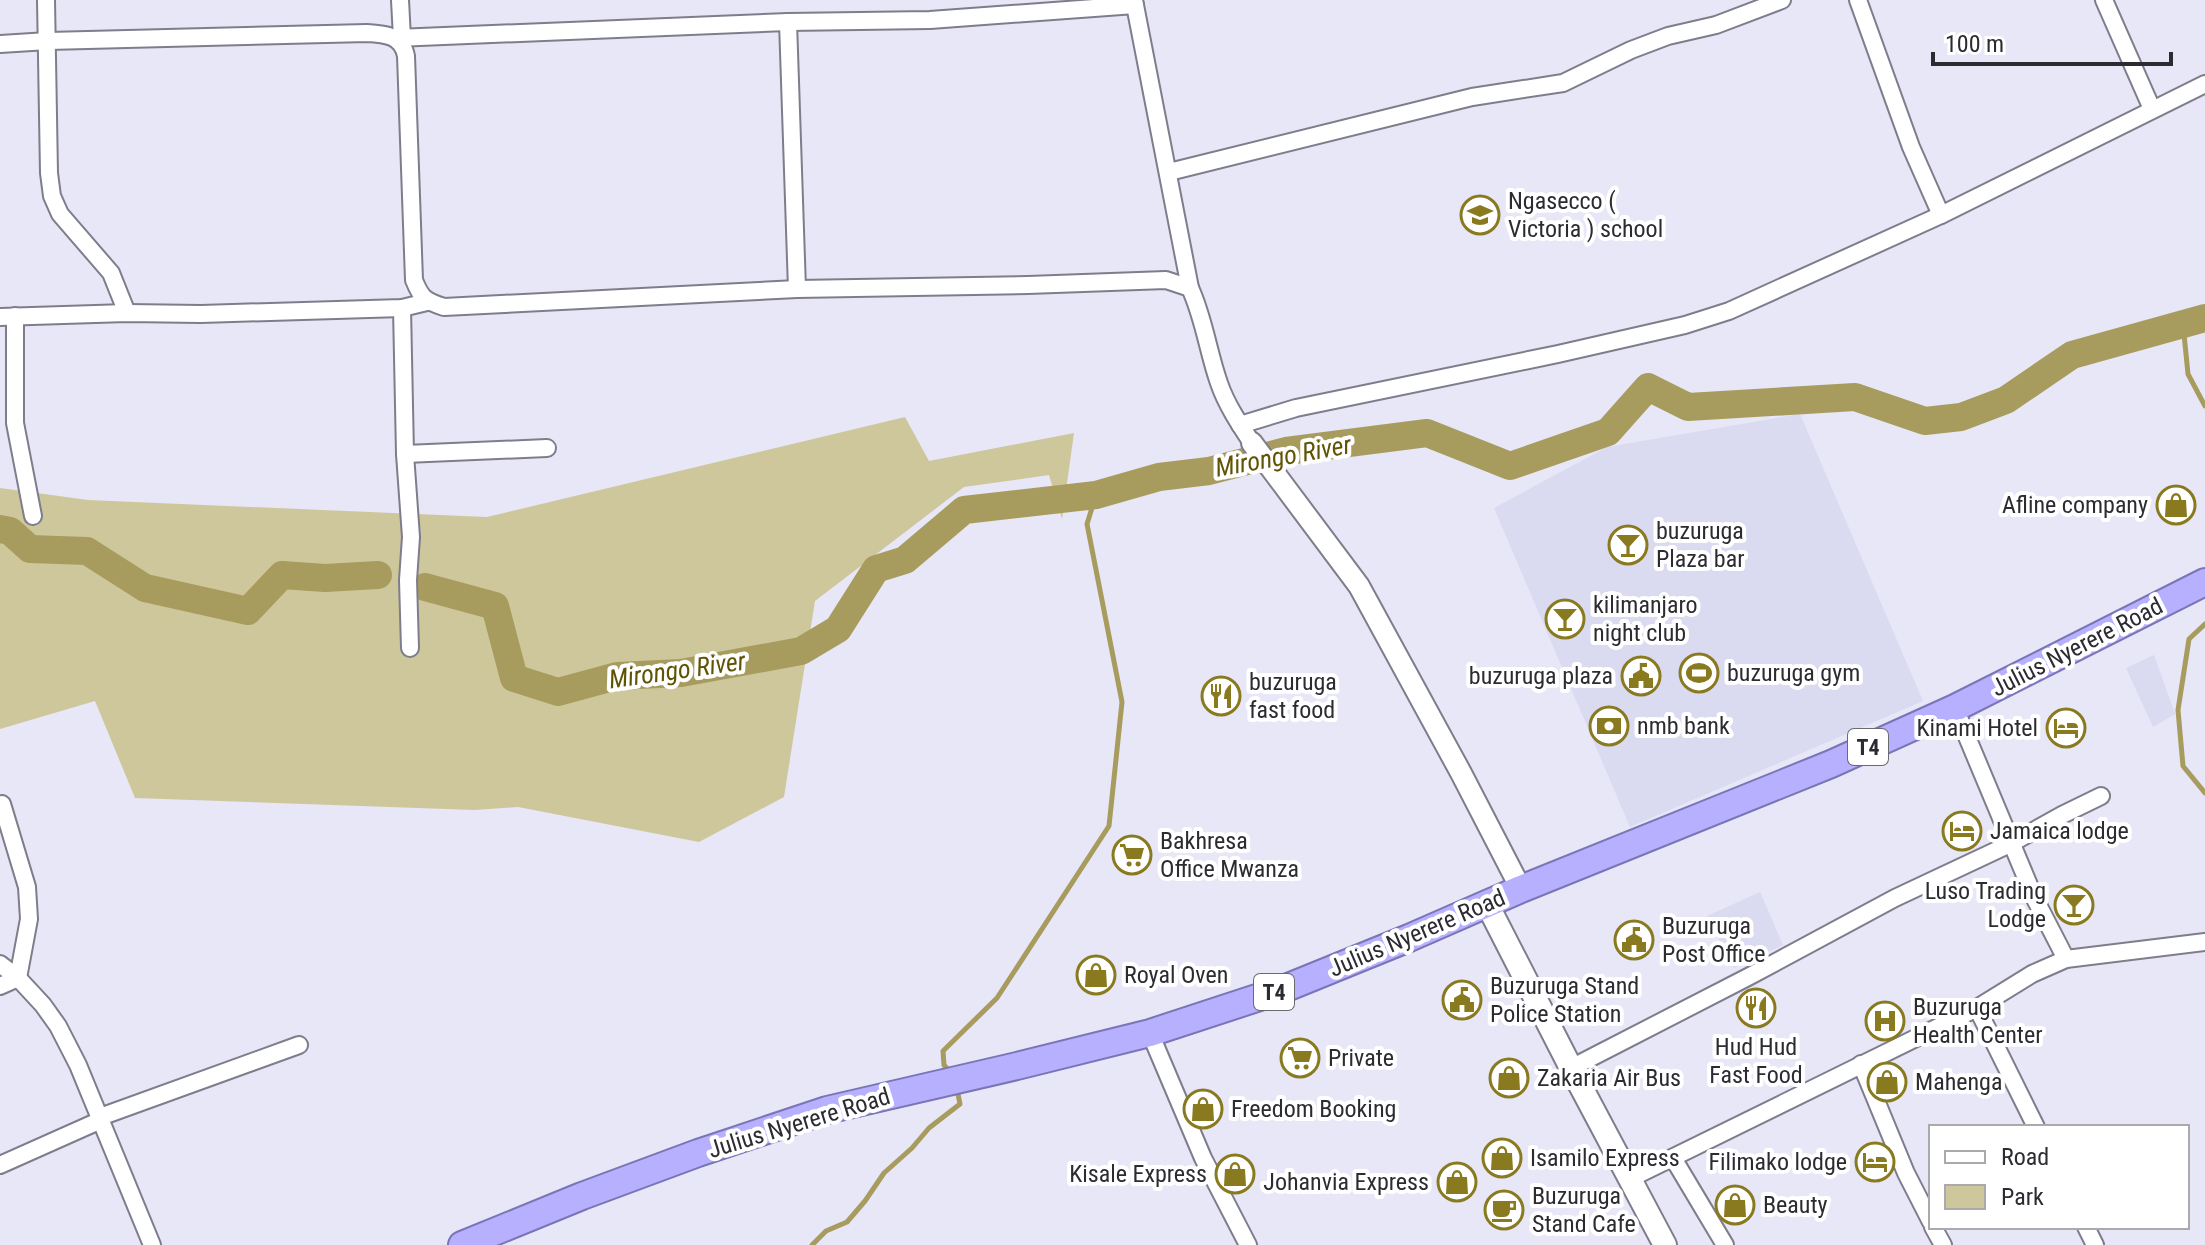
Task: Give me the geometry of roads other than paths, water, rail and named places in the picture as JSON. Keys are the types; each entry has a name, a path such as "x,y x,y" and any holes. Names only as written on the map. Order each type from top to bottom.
{"highway":[{"name":"Julius Nyerere Road","path":"462,1245 582,1196 827,1110 1150,1033 1281,990 1831,764 1955,708 2205,582"}],"main road":[{"path":"1487,904 1665,1245"}],"street":[{"path":"46,0 52,196 71,230 111,273 127,313"},
{"path":"400,0 399,38 406,56 414,280 427,302"},
{"path":"1169,172 1472,97 1563,83 1631,50 1668,36 1716,25 1782,0"},
{"path":"1858,0 1906,135 1941,215"},
{"path":"2104,0 2152,109"},
{"path":"0,44 367,33 399,38 788,22 930,20 1135,3 1190,288 1197,302 1220,387 1252,443 1359,586 1521,889"},
{"path":"788,22 797,289"},
{"path":"1240,425 1296,408 1558,354 1685,325 1729,311 1941,215 2205,84"},
{"path":"33,516 15,423 8,317 402,308 427,302 444,307 797,289 1166,280 1190,288"},
{"path":"402,308 405,454 411,537 408,580 410,648"},
{"path":"405,454 547,448"},
{"path":"1955,708 2010,844 2066,959"},
{"path":"1571,1068 1895,898 2010,844 2101,796"},
{"path":"2,804 27,887 29,919 18,978"},
{"path":"1629,1179 1977,1008 2032,974 2066,959 2205,942"},
{"path":"0,964 18,978 58,1026 101,1118 152,1245"},
{"path":"0,986 18,978"},
{"path":"1977,1008 2035,1125"},
{"path":"1150,1033 1203,1158 1248,1245"},
{"path":"0,1165 101,1118 299,1045"},
{"path":"1861,1064 1906,1173 1929,1219"},
{"path":"1673,1158 1725,1245"}],"waterway":[{"name":"Mirongo River","path":"425,587 495,606 514,678 558,692 617,676 681,673 801,651 838,629 876,569 905,560 964,510 1096,495 1159,477 1209,471 1286,451 1427,433 1510,466 1608,432 1648,387 1688,407 1855,397 1925,421 1961,417 2006,400 2072,355 2205,318"},
{"path":"2183,324 2188,374 2205,406"},
{"path":"951,1073 944,1065 943,1051 997,998 1109,826 1122,702 1087,524 1096,495"},
{"name":"Mirongo River","path":"0,529 10,531 30,549 87,551 145,588 248,611 282,575 325,578 378,575"},
{"path":"2205,624 2189,639 2178,710 2183,766 2205,793"},
{"path":"812,1245 826,1231 847,1222 884,1173 929,1128 960,1104 957,1089"}],"place":[{"name":"Ngasecco ( Victoria ) school","path":"1480,215"},
{"name":"Afline company","path":"2176,505"},
{"name":"buzuruga Plaza bar","path":"1628,545"},
{"name":"kilimanjaro night club","path":"1565,619"},
{"name":"buzuruga gym","path":"1699,673"},
{"name":"buzuruga plaza","path":"1641,676"},
{"name":"buzuruga fast food","path":"1221,696"},
{"name":"nmb bank","path":"1609,726"},
{"name":"Kinami Hotel","path":"2066,728"},
{"name":"Jamaica lodge","path":"1962,831"},
{"name":"Bakhresa Office Mwanza","path":"1132,855"},
{"name":"Luso Trading Lodge","path":"2074,905"},
{"name":"Buzuruga Post Office","path":"1634,940"},
{"name":"Royal Oven","path":"1096,975"},
{"name":"Buzuruga Stand Police Station","path":"1462,1000"},
{"name":"Hud Hud Fast Food","path":"1756,1008"},
{"name":"Buzuruga Health Center","path":"1885,1021"},
{"name":"Private","path":"1300,1058"},
{"name":"Zakaria Air Bus","path":"1509,1078"},
{"name":"Mahenga","path":"1887,1082"},
{"name":"Freedom Booking","path":"1203,1109"},
{"name":"Isamilo Express","path":"1502,1158"},
{"name":"Filimako lodge","path":"1875,1162"},
{"name":"Kisale Express","path":"1235,1174"},
{"name":"Johanvia Express","path":"1457,1182"},
{"name":"Beauty","path":"1735,1205"},
{"name":"Buzuruga Stand Cafe","path":"1504,1210"}]}
